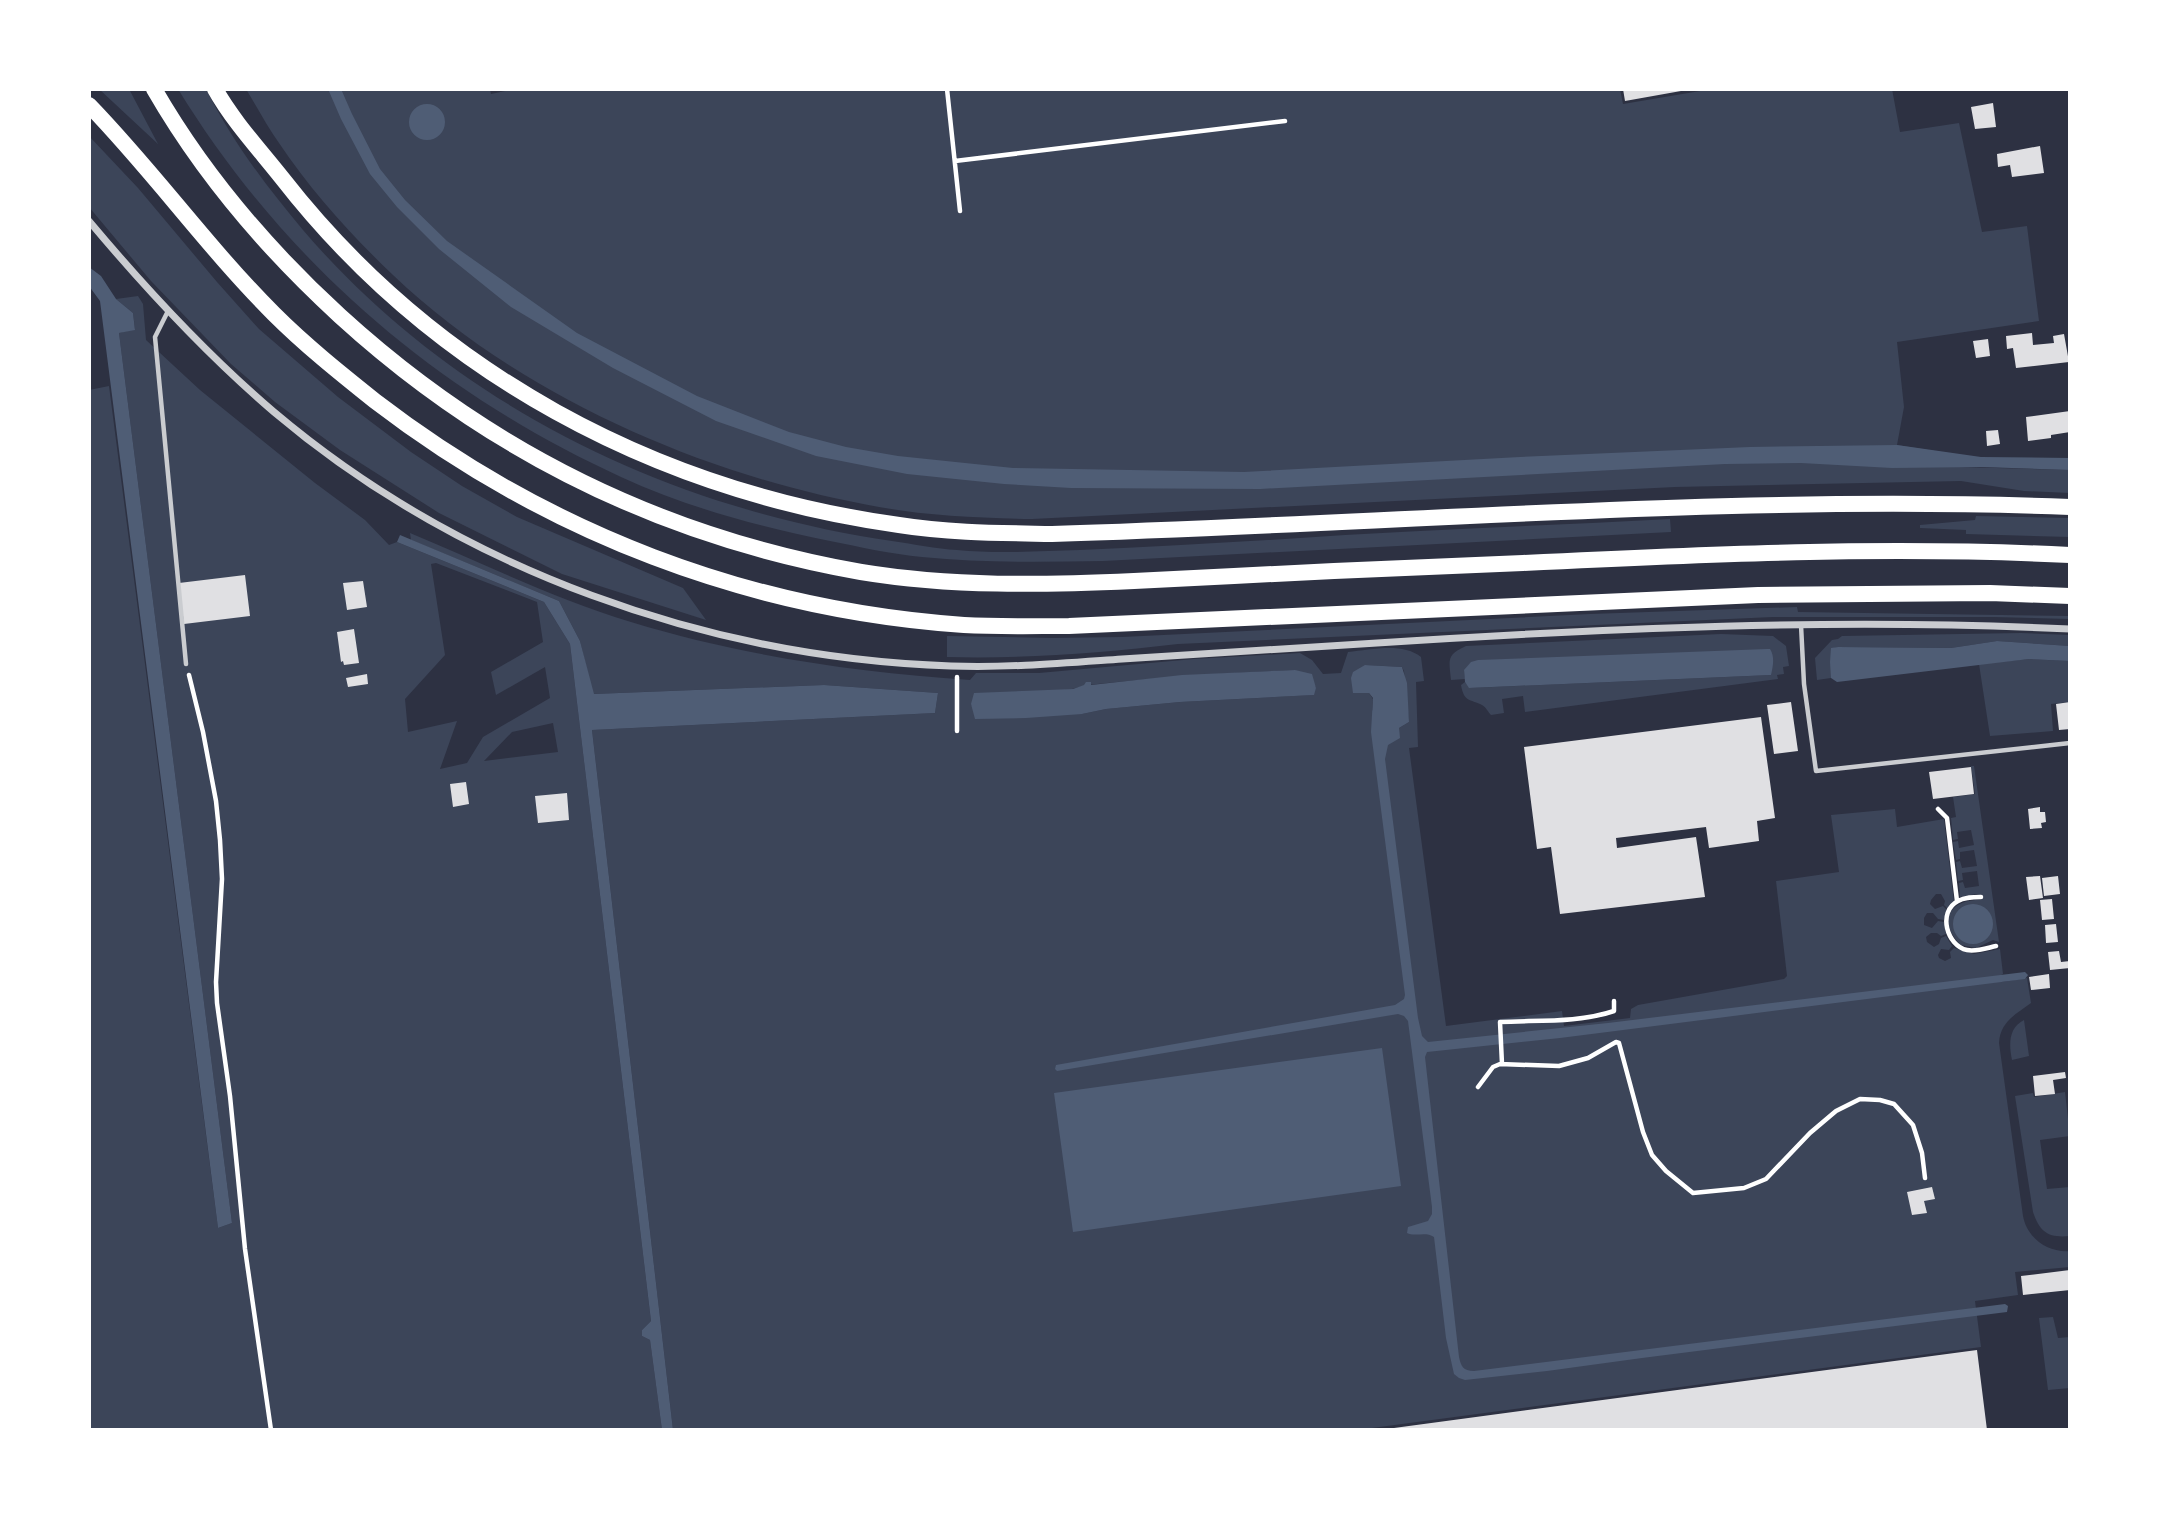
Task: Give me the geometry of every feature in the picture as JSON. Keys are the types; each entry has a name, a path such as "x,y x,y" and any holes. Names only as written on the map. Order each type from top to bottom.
{"main road":[{"path":"154,89 192,150 260,236 306,285 404,371 522,451 586,485 674,522 781,554 862,572 999,585 1728,553 1951,551 2070,555"},
{"path":"215,89 294,194 370,277 430,329 494,375 563,416 636,452 740,491 822,511 900,526 981,533 1052,534 1734,505 1918,503 2070,507"},
{"path":"89,104 274,314 328,362 408,425 484,476 571,523 662,561 766,593 870,614 965,625 1006,626 1069,626 1732,595 1990,593 2070,596"}],"street":[{"path":"89,221 168,311 279,416 331,455 432,522 531,570 627,607 763,644 858,659 956,666 1040,666 1436,639 1661,629 1801,625 1995,625 2070,629"}],"lane":[{"path":"168,311 155,337 186,664"},
{"path":"1801,625 1804,684 1816,771 2070,743"}],"path":[{"path":"947,89 960,211"},
{"path":"955,161 1285,121"},
{"path":"186,664 203,732 215,802 222,879 217,1003 230,1096 245,1249 271,1430"},
{"path":"956,666 957,731"},
{"path":"1937,809 1947,818 1957,901"},
{"path":"1981,897 1957,901 1949,912 1946,927 1955,944 1970,951 1996,946"},
{"path":"1502,1064 1500,1022 1602,1014 1614,1010 1614,1001"},
{"path":"1478,1087 1493,1067 1502,1064 1559,1066 1588,1058 1616,1042 1619,1043 1643,1132 1652,1155 1666,1171 1693,1193 1744,1188 1766,1179 1810,1133 1836,1111 1860,1099 1894,1104 1913,1125 1922,1153 1925,1178"}],"shaded area":[{"path":"99,89 129,89 158,144"},
{"path":"178,89 206,89 250,162 303,230 362,292 427,348 496,397 569,439 646,474 726,503 808,525 892,541 941,549 988,552 1106,549 1670,519 1671,532 1103,561 1012,562 899,554 750,523 671,498 621,477 553,443 489,405 428,363 370,316 316,266 266,211 220,152"},
{"path":"246,89 490,89 491,94 515,89 1620,89 1623,104 1712,89 1892,89 1900,132 1959,123 1982,232 2027,226 2039,321 1897,342 1904,407 1897,445 1960,455 1960,467 2070,470 2070,493 2024,491 1961,481 1675,487 1032,519 917,513 814,493 683,453 620,426 558,394 499,358 444,319 393,275 318,196 270,130"},
{"path":"328,89 341,89 380,169 405,200 447,241 577,333 697,396 789,432 846,447 898,456 1013,468 1244,472 1750,447 1897,445 1981,457 2070,458 2070,470 1892,468 1801,463 1725,464 1260,489 1071,488 907,474 816,456 716,421 613,368 511,307 439,249 397,207 370,174"},
{"path":"427,104 440,109 445,122 440,135 427,140 414,135 409,122 414,109"},
{"path":"89,136 138,188 259,329 338,397 411,452 462,486 517,517 683,588 706,620 562,574 439,513 340,450 275,402 231,364 151,281 89,207"},
{"path":"89,267 101,276 116,299 133,313 135,330 119,333 232,1223 218,1228 100,301 89,286"},
{"path":"138,296 143,304 146,340 200,390 365,520 389,545 397,542 544,602 570,644 651,1321 642,1330 642,1336 650,1340 662,1430 89,1430 89,390 109,386 218,1228 232,1223 119,333 135,329 133,313 116,299","holes":["436,563 537,602 543,642 491,672 496,695 545,667 550,698 483,737 467,763 440,769 457,721 408,732 405,699 445,655 431,564","553,723 558,752 484,761 512,732"]},
{"path":"1976,516 2070,518 2070,537 1966,534 1966,530 1920,528 1920,525 1975,520"},
{"path":"410,533 575,603 673,634 799,661 884,672 970,680 976,673 1039,673 1194,659 1300,653 1312,660 1323,674 1341,673 1348,652 1396,648 1413,652 1421,657 1424,681 1416,682 1418,747 1409,748 1446,1026 1562,1011 1564,1026 1630,1018 1631,1009 1638,1005 1784,979 1787,976 1776,881 1839,872 1831,815 1895,809 1897,827 1944,819 1954,902 1948,909 1941,894 1936,894 1931,900 1930,904 1935,909 1943,906 1947,910 1944,920 1938,919 1933,913 1927,913 1924,925 1932,928 1938,921 1944,922 1946,934 1941,936 1931,933 1926,937 1927,942 1934,947 1946,936 1952,946 1949,950 1941,949 1938,955 1945,961 1951,958 1950,952 1954,948 1974,954 2000,949 2002,982 2027,978 2031,1003 2002,1029 1999,1043 2023,1216 2029,1231 2040,1242 2047,1247 2070,1251 2070,1267 2015,1272 2018,1295 1975,1301 1981,1347 1357,1430 673,1430 592,730 935,713 938,693 824,685 593,694 580,641 559,601 411,540","holes":["1365,665 1402,667 1404,671 1409,722 1399,728 1399,735 1372,710 1373,699 1369,693","1295,670 1316,687 1313,695 1180,702 1082,714 971,704 1087,685"]},
{"path":"400,535 559,601 580,641 594,694 824,685 938,693 935,713 592,730 673,1430 662,1430 650,1340 642,1336 642,1330 651,1321 570,644 544,602 397,542"},
{"path":"1797,607 1798,612 2070,616 2070,619 1773,617 1178,644 1034,656 947,657 947,636 1122,637 1590,614"},
{"path":"2021,633 2070,635 2070,646 1997,641 1951,648 1838,647 1831,649 1831,678 1817,680 1815,658 1832,640 1842,636"},
{"path":"1721,634 1773,636 1786,646 1789,666 1783,667 1784,674 1777,675 1778,679 1525,712 1523,696 1502,699 1504,713 1491,715 1483,706 1466,698 1461,685 1465,682 1470,688 1771,675 1464,670 1465,679 1451,680 1450,659 1455,652 1466,646"},
{"path":"1997,641 2070,646 2070,661 2029,659 1837,682 1831,678 1831,648 1951,648"},
{"path":"1770,649 1773,658 1771,675 1469,688 1465,682 1464,670 1471,662 1478,660"},
{"path":"2029,659 2070,661 2070,702 2051,704 2053,731 1990,736 1979,664"},
{"path":"1365,665 1402,667 1407,683 1409,722 1399,728 1400,738 1388,745 1385,759 1418,1018 1422,1036 1428,1042 2025,972 2028,975 2025,979 1560,1038 1427,1052 1425,1057 1459,1357 1463,1367 1474,1371 2005,1304 2008,1306 2007,1312 1465,1380 1454,1374 1446,1338 1434,1237 1407,1233 1408,1227 1428,1221 1432,1207 1408,1021 1404,1016 1398,1014 1057,1071 1055,1069 1056,1065 1395,1005 1404,999 1371,732 1373,698 1369,693 1353,693 1351,678 1353,672"},
{"path":"1295,670 1312,674 1316,688 1314,695 1180,702 1026,718 975,719 971,704 974,693 1073,689 1086,682 1091,682 1091,685 1182,675"},
{"path":"1971,766 1974,766 1999,942 1993,940 1976,948 1961,945 1948,920 1954,908 1961,903 1981,900 1983,896 1976,894 1960,897 1959,883 1963,882 1965,888 1979,886 1977,871 1962,873 1963,880 1958,881 1956,862 1960,861 1962,868 1977,866 1974,850 1960,852 1960,859 1956,860 1953,842 1958,841 1959,848 1974,845 1971,830 1957,832 1958,839 1953,840 1951,818 1956,817 1953,797 1975,794"},
{"path":"1973,904 1981,905 1987,910 1992,916 1992,932 1987,938 1981,943 1973,944 1965,943 1959,938 1954,932 1953,924 1954,916 1959,910 1965,905"},
{"path":"2024,1020 2029,1056 2012,1060 2012,1032"},
{"path":"1382,1048 1401,1186 1073,1232 1054,1093"},
{"path":"2065,1092 2070,1136 2040,1140 2047,1189 2070,1187 2070,1236 2046,1233 2033,1212 2015,1096 2033,1093 2034,1097"},
{"path":"2053,1317 2058,1338 2070,1337 2070,1388 2048,1390 2039,1318"}],"building":[{"path":"1623,89 1681,89 1681,91 1625,101"},
{"path":"1993,103 1996,127 1975,129 1971,107"},
{"path":"2040,146 2044,173 2012,177 2010,165 1998,167 1997,154"},
{"path":"2032,333 2033,345 2054,343 2053,336 2064,334 2069,362 2016,368 2013,348 2007,349 2006,336"},
{"path":"1988,339 1990,356 1976,358 1973,341"},
{"path":"2070,411 2070,432 2028,441 2026,417"},
{"path":"1998,430 2000,444 1987,446 1986,431"},
{"path":"245,575 250,616 184,624 179,583"},
{"path":"363,581 367,607 347,610 343,583"},
{"path":"354,629 359,663 344,665 343,661 341,662 337,632"},
{"path":"367,674 368,684 348,687 346,678"},
{"path":"1791,702 1798,751 1774,754 1767,705"},
{"path":"2070,702 2070,729 2059,730 2056,704"},
{"path":"1761,717 1775,818 1757,821 1759,841 1709,848 1706,827 1616,838 1617,848 1696,837 1705,897 1560,914 1551,847 1537,849 1524,747"},
{"path":"1971,767 1974,794 1933,799 1929,772"},
{"path":"466,782 469,804 453,807 450,784"},
{"path":"567,793 569,820 538,823 535,796"},
{"path":"2040,807 2040,812 2045,812 2046,822 2041,823 2042,828 2030,829 2028,809"},
{"path":"2040,876 2043,898 2029,900 2026,877"},
{"path":"2058,876 2060,894 2044,896 2042,878"},
{"path":"2052,899 2054,919 2042,920 2040,900"},
{"path":"2056,924 2058,942 2046,943 2045,925"},
{"path":"2059,951 2061,962 2070,961 2070,968 2050,970 2048,952"},
{"path":"2049,974 2050,988 2031,990 2029,977"},
{"path":"2065,1072 2066,1078 2053,1080 2055,1094 2035,1096 2033,1076"},
{"path":"1932,1187 1935,1199 1924,1201 1927,1213 1912,1215 1907,1192"},
{"path":"2070,1270 2070,1290 2023,1295 2021,1276"},
{"path":"1977,1350 1987,1430 1394,1430 1394,1428"}]}
